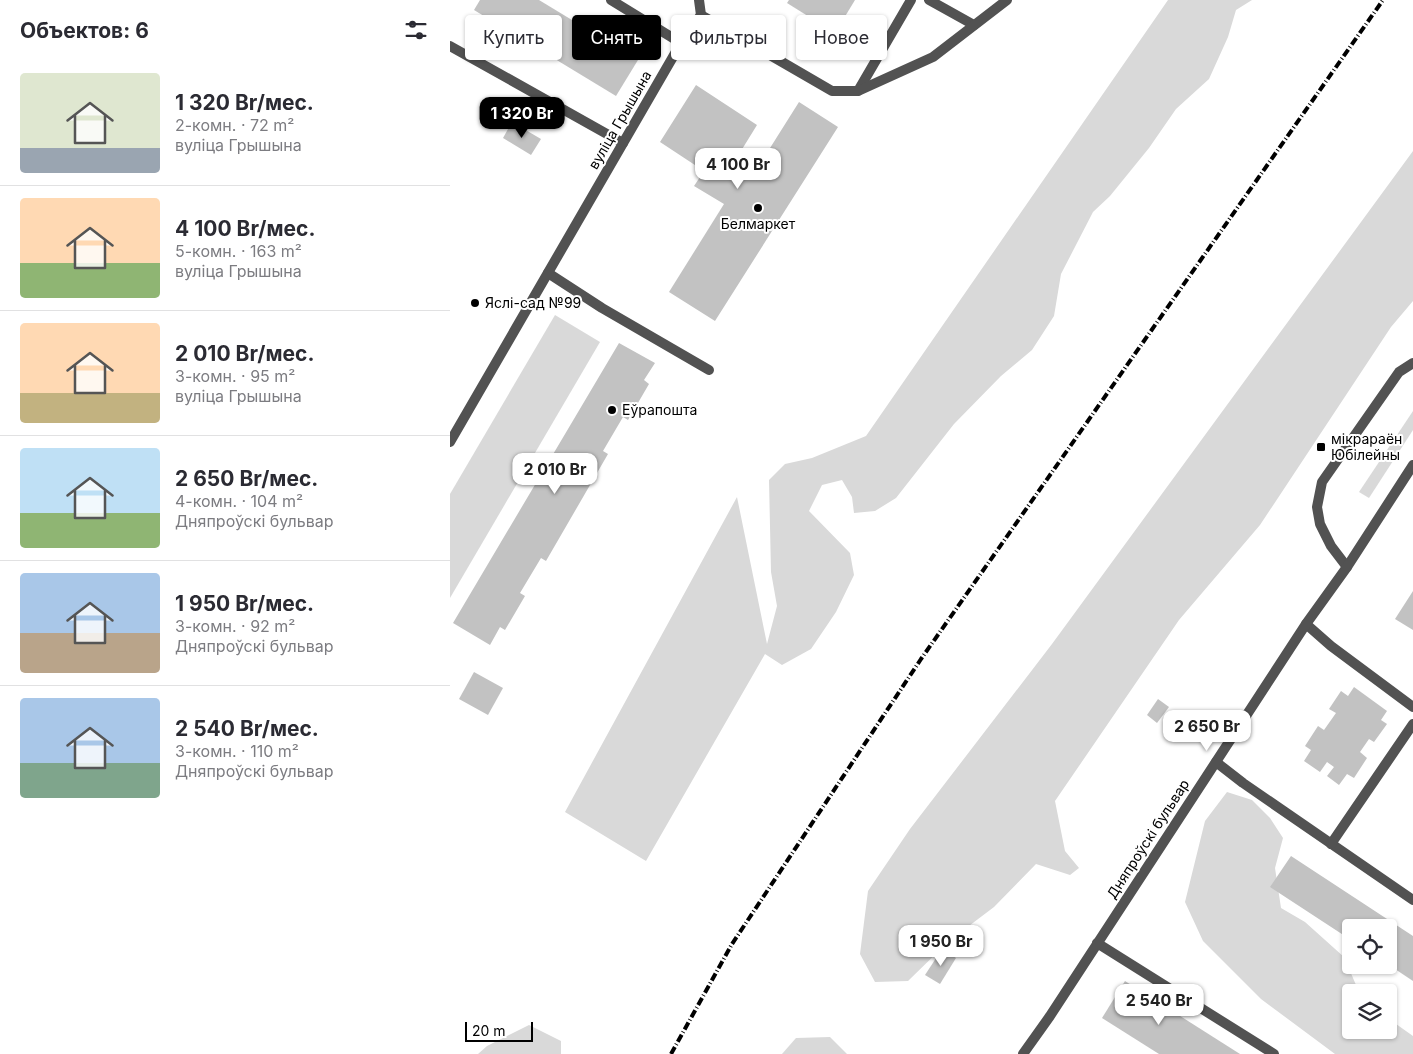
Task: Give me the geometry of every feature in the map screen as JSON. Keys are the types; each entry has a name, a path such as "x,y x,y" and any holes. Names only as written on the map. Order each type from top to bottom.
{"street":[{"path":"611,0 671,37"},
{"path":"699,0 701,15"},
{"path":"858,91 911,0"},
{"path":"929,0 974,25"},
{"path":"778,60 832,91 858,91 933,57 1007,0"},
{"path":"450,46 623,143"},
{"name":"вуліца Грышына","path":"450,442 671,60"},
{"path":"548,273 602,308 709,370"},
{"path":"1347,567 1331,546 1320,524 1317,508 1322,482 1399,372 1413,363"},
{"name":"Дняпроўскі бульвар","path":"1023,1054 1050,1016 1306,624 1347,567 1413,465"},
{"path":"1306,624 1331,646 1413,707"},
{"path":"1331,844 1413,724"},
{"path":"1216,762 1243,784 1413,900"},
{"path":"1097,943 1274,1054"}],"shaded area":[{"path":"1168,0 1252,0 1236,10 1228,37 1209,79 1176,109 1149,148 1110,196 1093,212 1061,274 1054,316 1032,350 1001,376 954,424 896,498 875,511 854,513 852,497 842,480 822,485 809,511 850,553 854,575 836,612 811,649 782,665 765,654 646,861 565,812 737,497 767,644 777,606 771,572 769,480 785,464 812,458 866,436"},
{"path":"1413,151 1413,301 1391,327 1260,525 1179,620 1055,801 1065,851 1079,868 1070,875 1036,864 994,907 949,941 908,981 875,982 860,954 868,891 910,829 1052,644"},
{"path":"555,315 600,342 450,598 450,494"},
{"path":"1413,411 1413,430 1369,498 1359,492"},
{"path":"1227,792 1252,800 1270,818 1283,838 1275,868 1281,908 1305,922 1342,955 1342,974 1351,974 1356,984 1342,984 1342,1039 1397,1039 1397,1025 1413,1036 1413,1054 1335,1054 1261,999 1203,941 1185,902 1205,821"},
{"path":"529,1025 561,1041 561,1054 478,1054 487,1046"},
{"path":"830,1037 847,1054 782,1054 796,1038"}],"building":[{"path":"480,0 539,0 572,20 572,60 638,60 616,96 557,60 562,60 562,15 482,15 474,10"},
{"path":"789,0 855,0 846,15 806,15 787,3"},
{"path":"696,85 757,125 736,159 755,172 799,102 838,127 715,321 669,292 724,204 694,186 704,171 660,142"},
{"path":"512,122 541,139 531,155 503,138"},
{"path":"619,343 655,363 644,380 649,384 628,420 623,417 603,451 608,454 546,561 541,558 520,593 525,596 505,630 500,627 490,645 453,623"},
{"path":"1413,591 1413,630 1395,619"},
{"path":"474,672 503,688 488,715 459,699"},
{"path":"1354,687 1387,711 1381,720 1387,724 1374,742 1369,739 1360,752 1367,758 1354,778 1347,774 1339,785 1327,776 1334,767 1327,762 1320,772 1304,761 1311,750 1305,746 1318,726 1324,730 1336,713 1329,709 1341,691 1348,696"},
{"path":"1158,699 1169,707 1157,723 1147,715"},
{"path":"1291,856 1387,919 1342,919 1342,934 1270,887"},
{"path":"1397,926 1413,936 1413,981 1397,970"},
{"path":"942,949 956,958 940,984 925,975"},
{"path":"1125,981 1240,1054 1159,1054 1102,1018"}],"railway":[{"path":"671,1054 732,944 921,659 1383,0"}],"place":[{"name":"Белмаркет","path":"758,208"},
{"name":"Яслі-сад №99","path":"475,303"},
{"name":"Еўрапошта","path":"612,410"},
{"name":"мікрараён Юбілейны","path":"1321,447"}]}
